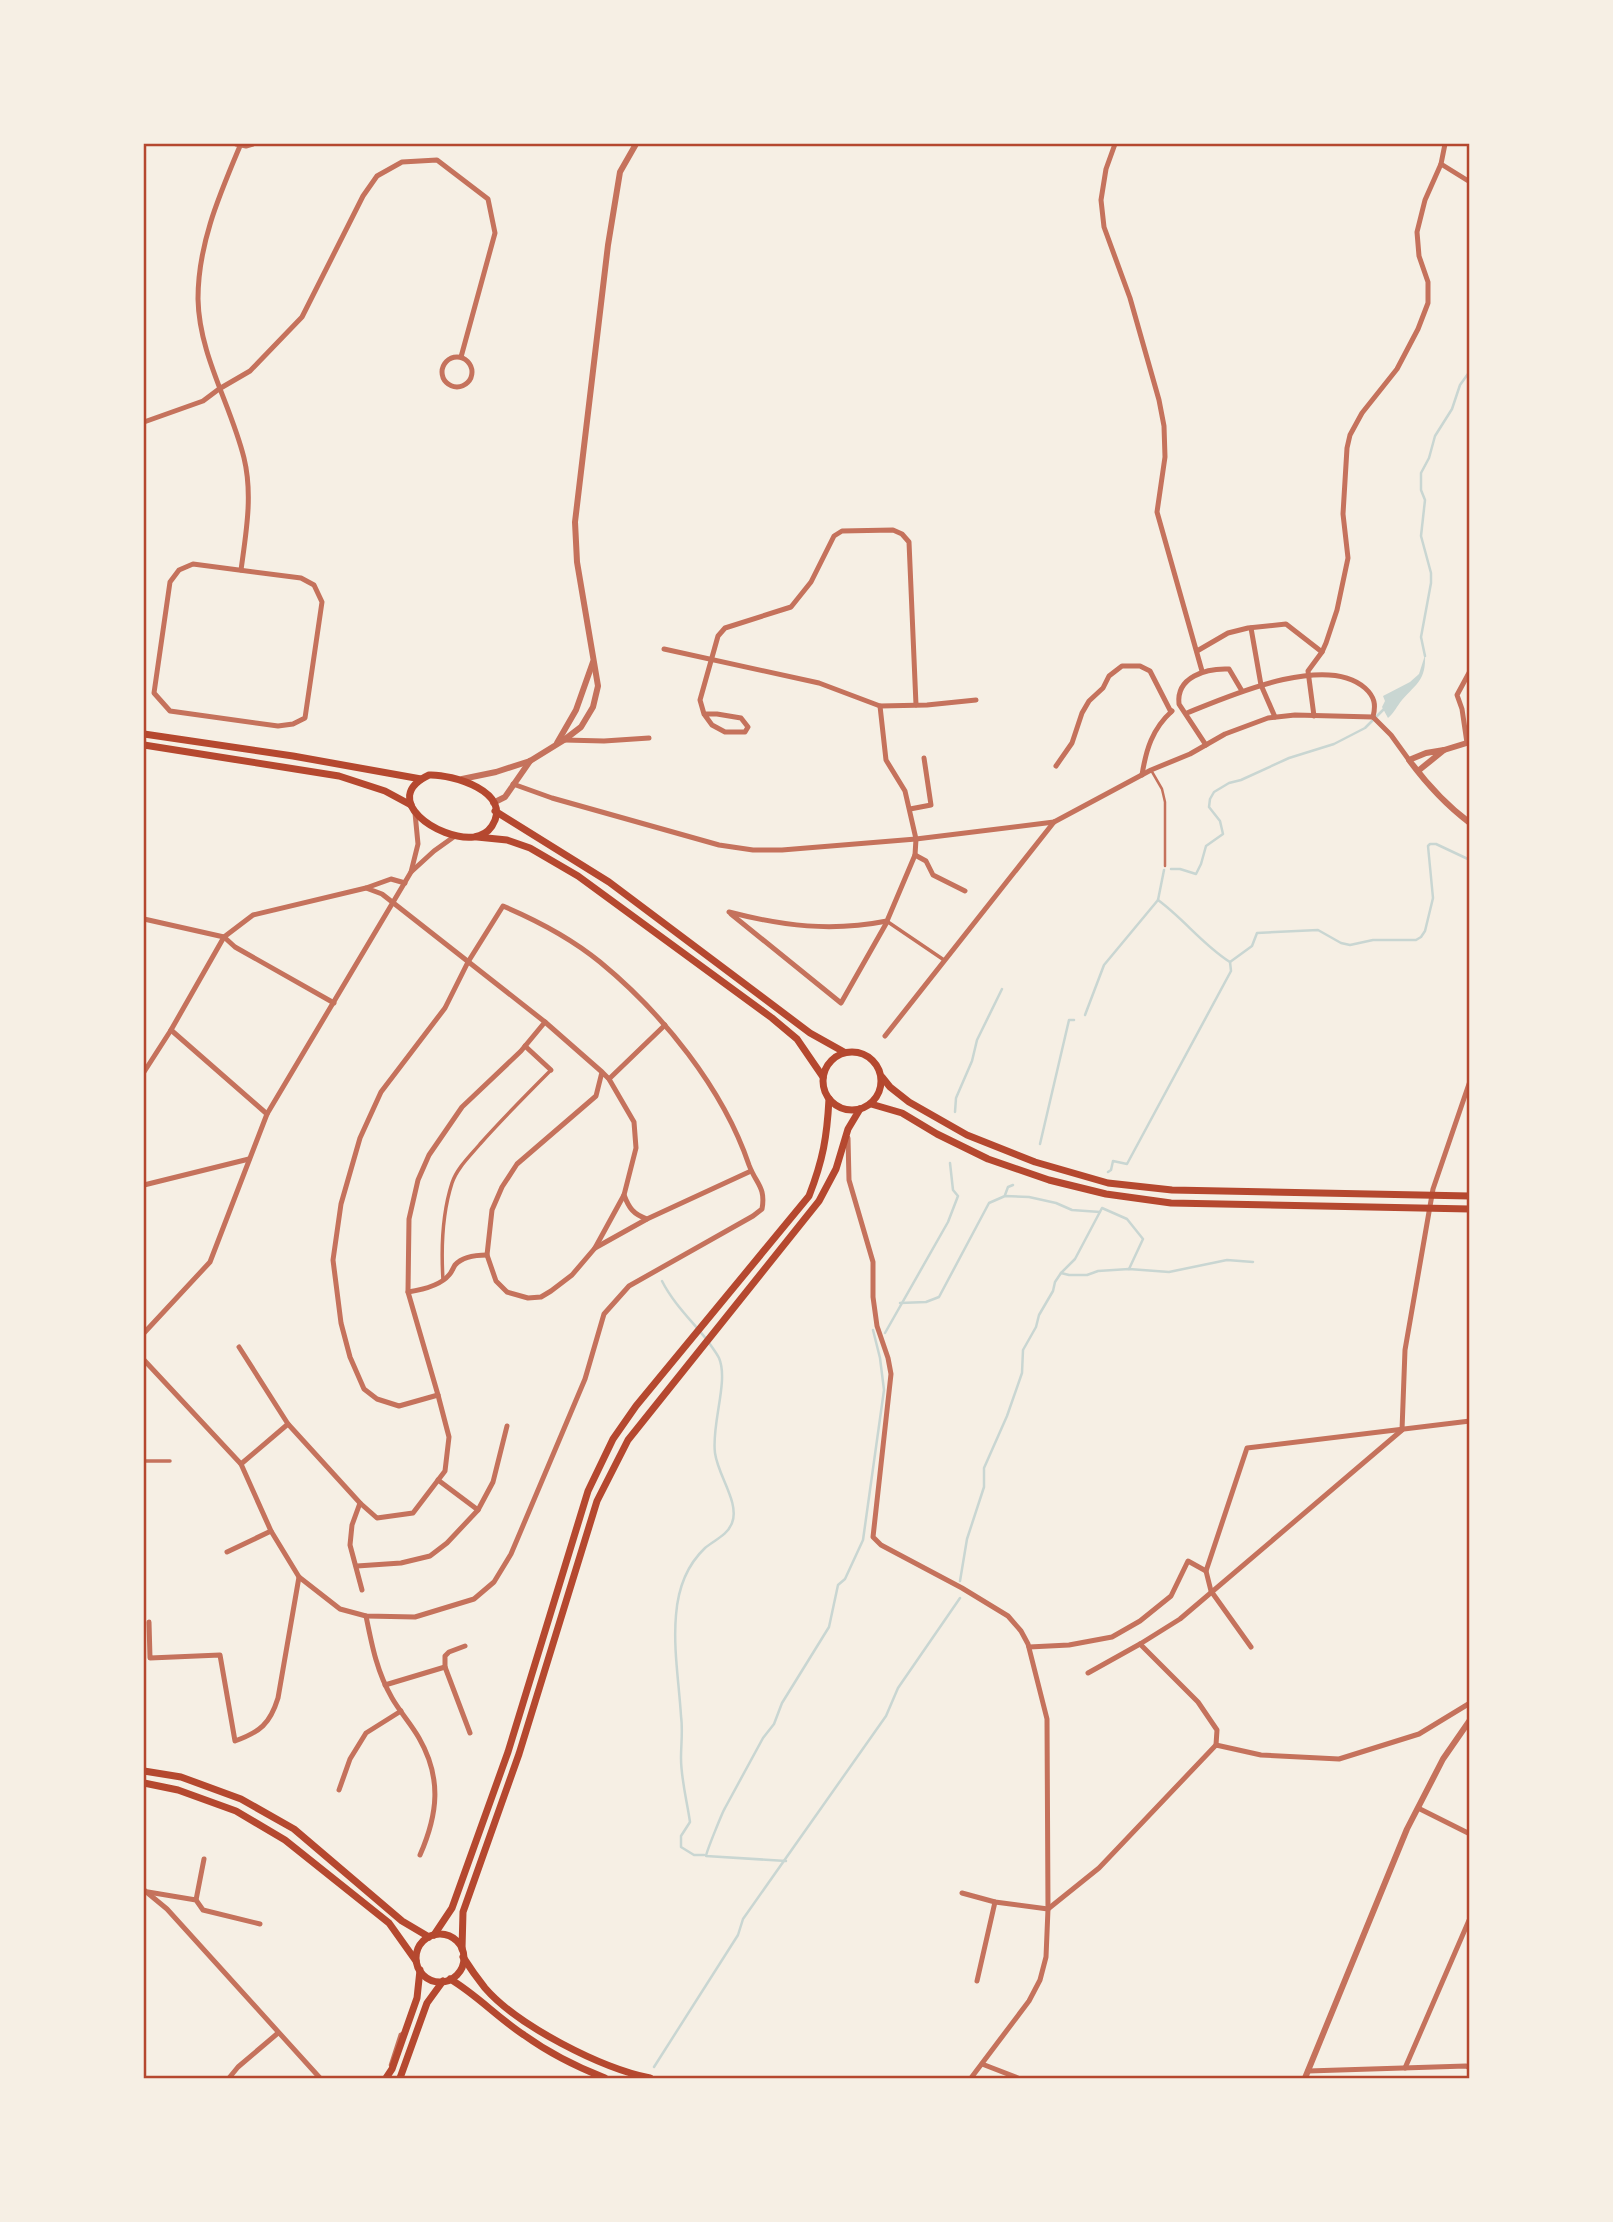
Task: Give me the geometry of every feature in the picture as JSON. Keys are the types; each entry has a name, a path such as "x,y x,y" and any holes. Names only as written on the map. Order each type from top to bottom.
{"main road":[{"path":"144,734 293,756 421,779"},
{"path":"144,746 338,776 386,791 411,805"},
{"path":"823,1077 797,1040 772,1018 579,876 530,848 507,840 455,836 432,827 415,813 411,805 414,786 429,775 439,775 462,779 484,792 494,807 603,878 810,1033 844,1052"},
{"path":"477,836 486,833 492,825 494,807"},
{"path":"416,1961 419,1947 432,1936 452,1908 508,1752 588,1491 613,1439 636,1406 809,1196 822,1163 827,1136 829,1099 823,1085 823,1077 830,1061 844,1052 856,1051 865,1054 879,1067 882,1077 890,1087 909,1102 967,1135 1025,1159 1108,1183 1172,1191 1469,1196"},
{"path":"829,1099 843,1109 860,1109 871,1104 878,1096 882,1077"},
{"path":"871,1104 902,1113 988,1159 1049,1180 1106,1194 1171,1203 1469,1209"},
{"path":"400,2078 427,2003 446,1980 460,1970 463,1953 463,1912 519,1754 597,1502 628,1440 819,1201 836,1169 848,1129 860,1109"},
{"path":"144,1771 181,1777 242,1799 294,1829 402,1921 432,1936 447,1936 453,1939 486,1989 535,2028 590,2058 650,2078"},
{"path":"144,1783 178,1790 236,1811 285,1840 389,1923 416,1961 419,1970 417,1998 392,2069 386,2078"},
{"path":"419,1970 429,1979 446,1980 478,1998 522,2034 561,2059 605,2078"}],"street":[{"path":"241,570 248,494 245,460 203,336 198,301 200,261 211,215 238,145 253,144"},
{"path":"462,779 530,761 580,727 593,707 598,686 577,562 575,522 610,233 620,172 636,144"},
{"path":"1115,144 1106,169 1101,200 1104,228 1130,298 1159,400 1164,426 1165,457 1157,512 1202,671"},
{"path":"1314,716 1307,675 1311,664 1322,652 1337,610 1348,558 1343,514 1347,448 1350,435 1362,413 1397,369 1428,303 1428,282 1419,256 1417,232 1425,200 1441,164 1445,144"},
{"path":"144,422 203,401 250,371 302,317 363,196 377,176 402,162 437,160 488,199 495,233 461,357"},
{"path":"1441,164 1469,182"},
{"path":"461,357 471,364 472,376 464,385 453,386 444,379 442,367 450,358 461,357"},
{"path":"704,714 741,718 748,727 745,732 724,732 712,725 704,714 700,700 718,636 725,628 792,607 811,582 834,536 842,531 893,530 902,534 909,542 916,705"},
{"path":"192,564 241,570 301,578 314,585 322,603 305,718 293,724 278,726 170,711 154,693 170,582 179,570 192,564"},
{"path":"1197,650 1228,633 1286,624 1322,652"},
{"path":"1251,628 1261,685 1275,718"},
{"path":"664,649 819,683 880,706 976,699"},
{"path":"560,741 576,710 593,661"},
{"path":"1056,766 1072,743 1089,701 1103,688 1109,676 1122,666 1140,666 1150,671 1171,712"},
{"path":"1206,745 1179,704 1178,697 1183,684 1202,671 1229,669 1242,691"},
{"path":"1409,760 1468,742 1457,695 1469,671"},
{"path":"1186,713 1261,685 1307,675 1337,676 1360,684 1375,702 1373,717"},
{"path":"1142,775 1154,731 1179,704"},
{"path":"880,706 886,760 905,791 916,839 915,855 887,921 841,1003 729,912 771,923 817,927 866,925 887,921 944,960"},
{"path":"513,784 552,798 719,845 753,850 782,850 916,839 1054,822 1225,734 1275,718 1373,717 1391,735 1434,791 1469,823"},
{"path":"560,741 649,738"},
{"path":"1418,771 1444,750"},
{"path":"909,809 931,805 924,758"},
{"path":"494,807 505,797 530,761"},
{"path":"144,1333 210,1262 267,1114 411,872 418,844 415,813"},
{"path":"885,1036 1054,822"},
{"path":"411,872 455,836"},
{"path":"915,855 926,861 933,875 965,891"},
{"path":"144,1072 224,937 253,915 366,888 391,879 405,883"},
{"path":"366,888 382,894 545,1022 602,1072 609,1079 634,1122 636,1148 624,1195 594,1248 572,1275 551,1292 541,1297 528,1298 507,1292 496,1281 487,1255 492,1210 502,1187 517,1164 596,1096 602,1072"},
{"path":"144,1360 241,1464 271,1531 299,1577 340,1609 366,1616 415,1616 474,1599 494,1582 510,1553 585,1380 604,1314 629,1286 762,1209 765,1195 751,1171 740,1138 712,1088 665,1025 599,961 552,931 503,906 468,962 445,1008 381,1092 360,1138 341,1204 333,1260 341,1323 350,1357 364,1389 377,1399 399,1405 438,1395"},
{"path":"144,919 224,937 235,947 334,1003"},
{"path":"239,1347 288,1424 360,1503 377,1518 413,1513 445,1471 449,1437 408,1292 409,1219 418,1180 429,1155 462,1107 525,1046 545,1022"},
{"path":"609,1079 665,1025"},
{"path":"171,1030 267,1114"},
{"path":"443,1280 441,1253 452,1182 460,1167 551,1070 525,1046"},
{"path":"1088,1673 1180,1619 1402,1430 1405,1350 1433,1189 1469,1081"},
{"path":"848,1129 849,1180 873,1262 873,1297 877,1326 891,1374 873,1537 881,1545 1008,1616 1021,1631 1029,1647 1047,1719 1046,1957 1040,1980 1029,2001 971,2078"},
{"path":"144,1185 249,1159"},
{"path":"594,1248 647,1219 751,1171"},
{"path":"624,1195 629,1208 647,1219"},
{"path":"408,1292 425,1289 443,1280 459,1261 467,1257 487,1255"},
{"path":"1251,1647 1211,1591 1206,1571 1247,1448 1469,1421"},
{"path":"241,1464 288,1424"},
{"path":"357,1566 401,1563 430,1556 447,1543 478,1510 493,1482 507,1426"},
{"path":"144,1461 170,1461"},
{"path":"438,1480 478,1510"},
{"path":"360,1503 352,1525 350,1545 362,1590"},
{"path":"227,1552 271,1531"},
{"path":"1029,1647 1069,1645 1112,1637 1140,1621 1171,1596 1188,1562 1206,1571"},
{"path":"149,1622 150,1658 220,1655 235,1741 264,1726 272,1717 278,1698 299,1577"},
{"path":"366,1616 374,1661 385,1685 419,1738 432,1767 437,1798 430,1832 420,1855"},
{"path":"962,1893 995,1902 1048,1909 1099,1868 1216,1745 1217,1730 1198,1702 1140,1644"},
{"path":"465,1646 449,1651 445,1656 446,1667 470,1733"},
{"path":"385,1685 446,1667"},
{"path":"1216,1745 1261,1755 1339,1759 1419,1734 1469,1703"},
{"path":"339,1790 350,1759 366,1733 401,1712"},
{"path":"1305,2078 1402,1842 1443,1759 1469,1720"},
{"path":"1418,1808 1469,1834"},
{"path":"195,1900 204,1859"},
{"path":"144,1891 195,1900 203,1909 260,1924"},
{"path":"144,1891 167,1909 320,2078"},
{"path":"977,1981 995,1902"},
{"path":"1405,2068 1469,1918"},
{"path":"229,2078 278,2033"},
{"path":"982,2064 1018,2078"},
{"path":"1308,2071 1469,2068"}],"lane":[{"path":"1151,770 1162,789 1165,802 1166,866"}],"shaded area":[{"path":"1425,655 1420,680 1388,718 1382,707 1385,701 1383,696 1410,682 1419,674"}],"waterway":[{"path":"1425,656 1421,637 1431,573 1421,536 1425,500 1421,490 1421,473 1429,458 1435,436 1452,409 1460,385 1470,371"},
{"path":"1171,869 1196,874 1206,846 1223,834 1220,821 1209,807 1214,792 1289,758 1334,744 1365,728 1384,709"},
{"path":"1230,962 1252,946 1257,933 1318,930 1350,945 1373,940 1416,940 1425,931 1433,898 1428,846 1436,844 1470,860"},
{"path":"1108,1172 1113,1161 1127,1164 1231,971 1230,962 1158,900 1164,870"},
{"path":"1085,1015 1104,965 1158,900"},
{"path":"955,1112 956,1098 972,1061 977,1040 1002,989"},
{"path":"1040,1144 1069,1020 1074,1020"},
{"path":"885,1333 948,1222 958,1196 953,1190 950,1163"},
{"path":"1005,1195 1008,1187 1013,1185"},
{"path":"900,1303 926,1302 939,1297 989,1203 1005,1196 1029,1197 1072,1210 1100,1212"},
{"path":"960,1581 967,1539 984,1487 984,1468 1022,1373 1023,1350 1055,1282 1075,1259 1102,1208 1127,1219 1143,1239 1129,1269"},
{"path":"1061,1273 1087,1275 1098,1271 1129,1269 1169,1272 1227,1260 1253,1262"},
{"path":"662,1281 719,1358 722,1379 715,1430 715,1453 731,1498 734,1515 724,1535 705,1548 688,1570 681,1587 676,1615 682,1726 681,1766 690,1822 681,1836 681,1847 694,1855 704,1855"},
{"path":"786,1861 706,1856 725,1808 763,1738 774,1724 782,1703 829,1627 838,1585 845,1579 863,1540 884,1390 873,1330"},
{"path":"654,2067 738,1935 743,1919 886,1716 898,1688 960,1598"}]}
